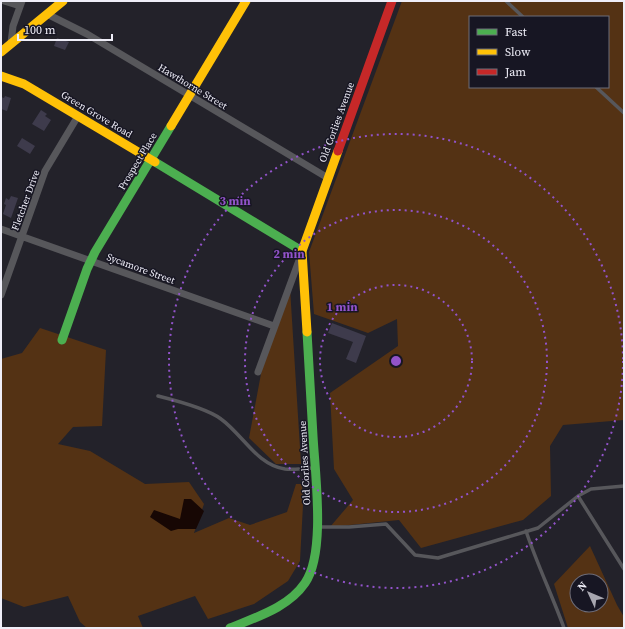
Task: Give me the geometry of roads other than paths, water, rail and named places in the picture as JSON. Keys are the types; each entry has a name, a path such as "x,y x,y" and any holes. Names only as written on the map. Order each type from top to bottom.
{"main road":[{"path":"1,52 63,1"},
{"name":"Prospect Place","path":"62,340 91,261 246,1"},
{"name":"Old Corlies Avenue","path":"230,628 271,611 291,598 300,589 313,565 317,527 316,468 302,251 392,1"},
{"name":"Green Grove Road","path":"1,76 24,84 302,251"}],"street":[{"path":"4,1 21,4 13,26 11,43"},
{"name":"Hawthorne Street","path":"47,14 87,34 328,178"},
{"name":"Fletcher Drive","path":"1,295 46,171 78,116"},
{"name":"Sycamore Street","path":"1,229 274,326"},
{"name":"Old Corlies Avenue","path":"258,372 302,251"}],"lane":[{"path":"506,1 522,16"},
{"path":"597,88 624,113"},
{"path":"158,396 177,401 220,418 264,461 274,466 286,469 316,468"},
{"path":"317,527 349,527 386,524 415,555 438,558 538,528 578,496 591,489 624,486"},
{"path":"578,496 624,570"},
{"path":"526,531 538,568 551,592 564,628"}]}
